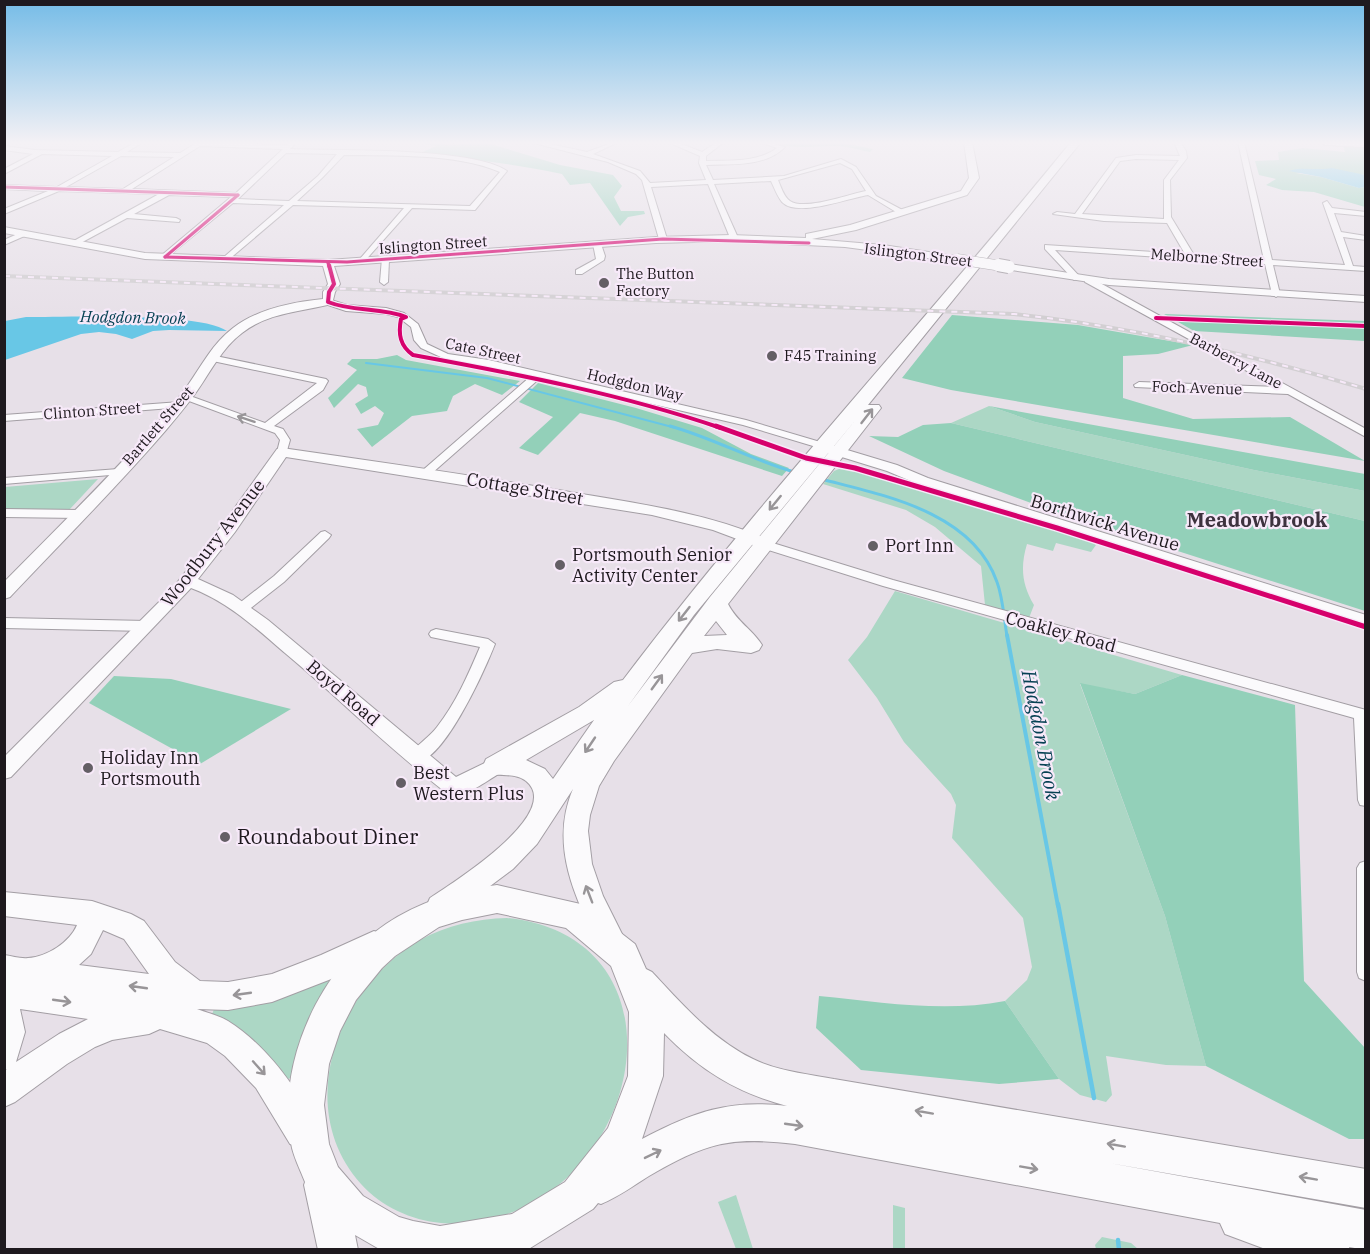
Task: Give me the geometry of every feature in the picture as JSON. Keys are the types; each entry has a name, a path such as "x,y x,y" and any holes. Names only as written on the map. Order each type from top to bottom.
{"highway":[{"path":"338,1250 306,1127 305,1107 310,1068 323,1025 357,970 384,945 423,919 459,905 497,899 533,902 559,909 583,921 611,943 627,966 676,1022 718,1059 742,1073 773,1083 834,1097 1365,1189"},
{"path":"524,1250 600,1176 613,1159 635,1119 643,1097 650,1052 649,1031 646,1011 627,966"},
{"path":"314,1156 324,1180 346,1207 375,1227 413,1242 461,1247 503,1240 537,1226 623,1170 693,1134 722,1125 750,1121 795,1125 1365,1230"},
{"path":"1151,1191 1330,1250"}],"main road":[{"path":"828,452 1029,201"},
{"path":"17,970 195,995 228,996 272,988 329,966 423,919 504,861 528,836 641,672 687,610 756,540 1036,201"},
{"path":"627,966 600,920 579,866 574,840 581,799 592,776 717,602 756,540"},
{"path":"683,647 717,641 751,645 726,622 717,602"},
{"path":"495,766 587,713 641,672"},
{"path":"495,766 510,765 532,772 545,788 545,812"},
{"path":"4,904 109,918 134,930 165,972 195,995"},
{"path":"17,970 56,964 80,947 92,926 92,914"},
{"path":"4,992 169,1016 214,1030 226,1037 252,1060 281,1096 314,1156"},
{"path":"4,1010 9,1015 10,1027 4,1055"},
{"path":"4,1091 50,1059 112,1026 169,1016"}],"street":[{"path":"4,212 31,201"},
{"path":"75,244 154,201"},
{"path":"165,257 232,201"},
{"path":"270,201 472,208 479,201"},
{"path":"651,201 663,240"},
{"path":"717,201 735,240"},
{"path":"786,201 797,206 835,201"},
{"path":"880,201 904,213"},
{"path":"802,243 807,236 840,231 946,201"},
{"path":"1077,216 1088,201"},
{"path":"1167,201 1168,220 1191,257"},
{"path":"1255,201 1276,294"},
{"path":"226,259 290,202"},
{"path":"362,262 411,205"},
{"path":"1350,268 1329,207 1365,214"},
{"path":"1058,214 1168,220"},
{"path":"126,216 177,220"},
{"name":"Islington Street","path":"4,230 135,255 328,263 663,240 802,243 888,249 1082,279 1107,286 1365,299"},
{"path":"4,243 25,234"},
{"path":"1338,234 1365,237"},
{"path":"579,272 600,260 597,244"},
{"name":"Melborne Street","path":"1082,279 1048,247 1365,269"},
{"path":"384,282 385,260"},
{"path":"328,263 334,284 328,297"},
{"name":"Barberry Lane","path":"1107,286 1365,434"},
{"name":"Bartlett Street","path":"4,593 183,401 226,339 260,317 328,297"},
{"name":"Cate Street","path":"328,297 343,308 386,311 405,317 415,326 422,344 439,354 535,378"},
{"path":"211,358 323,381 319,388 267,426"},
{"name":"Hodgdon Way","path":"535,378 726,420 739,429 828,452"},
{"name":"Cate Street","path":"427,472 535,378"},
{"name":"Foch Avenue","path":"1139,385 1292,392"},
{"path":"183,401 267,426 283,435 285,445 282,452"},
{"name":"Clinton Street","path":"4,418 183,401"},
{"name":"Cottage Street","path":"282,452 427,472 663,512 700,520 756,540"},
{"name":"Woodbury Avenue","path":"4,771 147,626 188,581 282,452"},
{"name":"Borthwick Avenue","path":"828,452 886,474 923,481 1365,621"},
{"path":"4,481 118,472"},
{"path":"4,513 79,514"},
{"path":"242,609 279,579 325,535"},
{"name":"Coakley Road","path":"756,540 856,574 1363,715 1365,800"},
{"name":"Boyd Road","path":"188,581 212,590 242,609 315,668 416,758 455,788 495,766"},
{"path":"4,623 147,626"},
{"path":"416,758 437,739 454,716 488,645 436,634"},
{"path":"1365,868 1365,972"}],"green space":[{"path":"602,201 616,201 621,211 644,211 645,214 628,217 620,226"},
{"path":"1343,201 1365,201 1365,207"},
{"path":"1164,314 1365,321 1365,341 1194,331"},
{"path":"952,315 1078,325 1193,345 1158,354 1123,356 1123,398 1193,419 1290,417 1365,461 951,390 902,378"},
{"path":"397,355 406,360 520,381 502,395 475,384 453,396 447,411 412,416 372,447 357,429 378,425 384,413 375,406 361,414 355,404 368,396 366,387 358,384 334,408 328,398 357,370 347,364 352,359 377,359"},
{"path":"538,383 636,408 702,428 751,454 789,468 782,476 615,421 580,413 538,455 519,448 553,417 519,402"},
{"path":"989,406 1035,422 1254,470 1365,491 1365,521 951,423"},
{"path":"989,406 1365,474 1365,491 1254,470 1035,422"},
{"path":"951,423 1365,521 1365,611 1053,511 944,471 869,436 898,437 923,425"},
{"path":"844,467 1084,538 1096,545 1091,552 1056,543 1053,551 1027,544 1023,560 1023,576 1034,605 1029,618 985,605 981,566 935,527 906,510 823,484 834,471"},
{"path":"98,479 69,510 5,509 5,487"},
{"path":"895,591 1182,675 1135,694 1080,684 1165,916 1206,1066 1166,1065 1106,1056 1112,1095 1106,1102 1080,1095 1059,1079 1005,1001 1027,980 1032,967 1023,918 952,838 956,805 951,794 904,742 877,698 848,660 867,637"},
{"path":"1182,675 1295,705 1304,981 1365,1048 1365,1139 1349,1139 1206,1066 1165,916 1080,683 1135,694"},
{"path":"114,676 171,679 291,709 200,764 89,703"},
{"path":"507,918 562,933 600,963 621,1002 627,1048 619,1096 598,1141 564,1180 520,1209 471,1223 451,1224 419,1219 388,1206 369,1192 340,1153 330,1120 328,1085 334,1051 347,1018 366,987 391,961 420,940 441,930 473,921"},
{"path":"331,977 332,981 305,1028 291,1077 285,1082 270,1061 245,1034 212,1014 216,1005"},
{"path":"819,996 935,1006 1005,1001 1059,1079 999,1084 861,1070 816,1028"},
{"path":"736,1195 753,1249 736,1249 718,1202"},
{"path":"893,1205 905,1208 905,1249 893,1249"},
{"path":"1102,1237 1131,1243 1138,1249 1096,1249 1095,1245"}],"water":[{"path":"26,317 163,318 213,325 227,331 153,331 132,339 99,332 81,334 5,360 5,321"}],"waterway":[{"name":"Hodgdon Brook","path":"366,363 487,378 675,428"},
{"name":"Hodgdon Brook","path":"670,426 675,428"},
{"name":"Hodgdon Brook","path":"675,428 794,472"},
{"name":"Hodgdon Brook","path":"825,480 875,493 925,511 969,539 985,558 997,582 1007,636"},
{"name":"Hodgdon Brook","path":"1007,635 1058,906"},
{"name":"Hodgdon Brook","path":"1058,904 1094,1098"},
{"name":"Hodgdon Brook","path":"1118,1240 1119,1250"}],"railway":[{"path":"4,276 1014,314 1103,326 1192,343 1279,364 1366,389"}],"cycle path":[{"path":"165,257 232,201"},
{"path":"165,257 347,262 663,239 809,243"},
{"path":"328,263 334,284 329,292 328,302 347,308 387,311 406,317 401,319 399,330 402,344 413,355 531,377 671,411 806,458 855,468 1057,528 1366,627"},
{"path":"1156,318 1366,326"}],"place":[{"name":"The Button Factory","path":"604,283"},
{"name":"F45 Training","path":"772,356"},
{"name":"Port Inn","path":"873,546"},
{"name":"Portsmouth Senior Activity Center","path":"560,565"},
{"name":"Holiday Inn Portsmouth","path":"88,768"},
{"name":"Best Western Plus","path":"401,783"},
{"name":"Roundabout Diner","path":"225,837"}],"district":[{"name":"Meadowbrook","path":"1257,520"}]}
